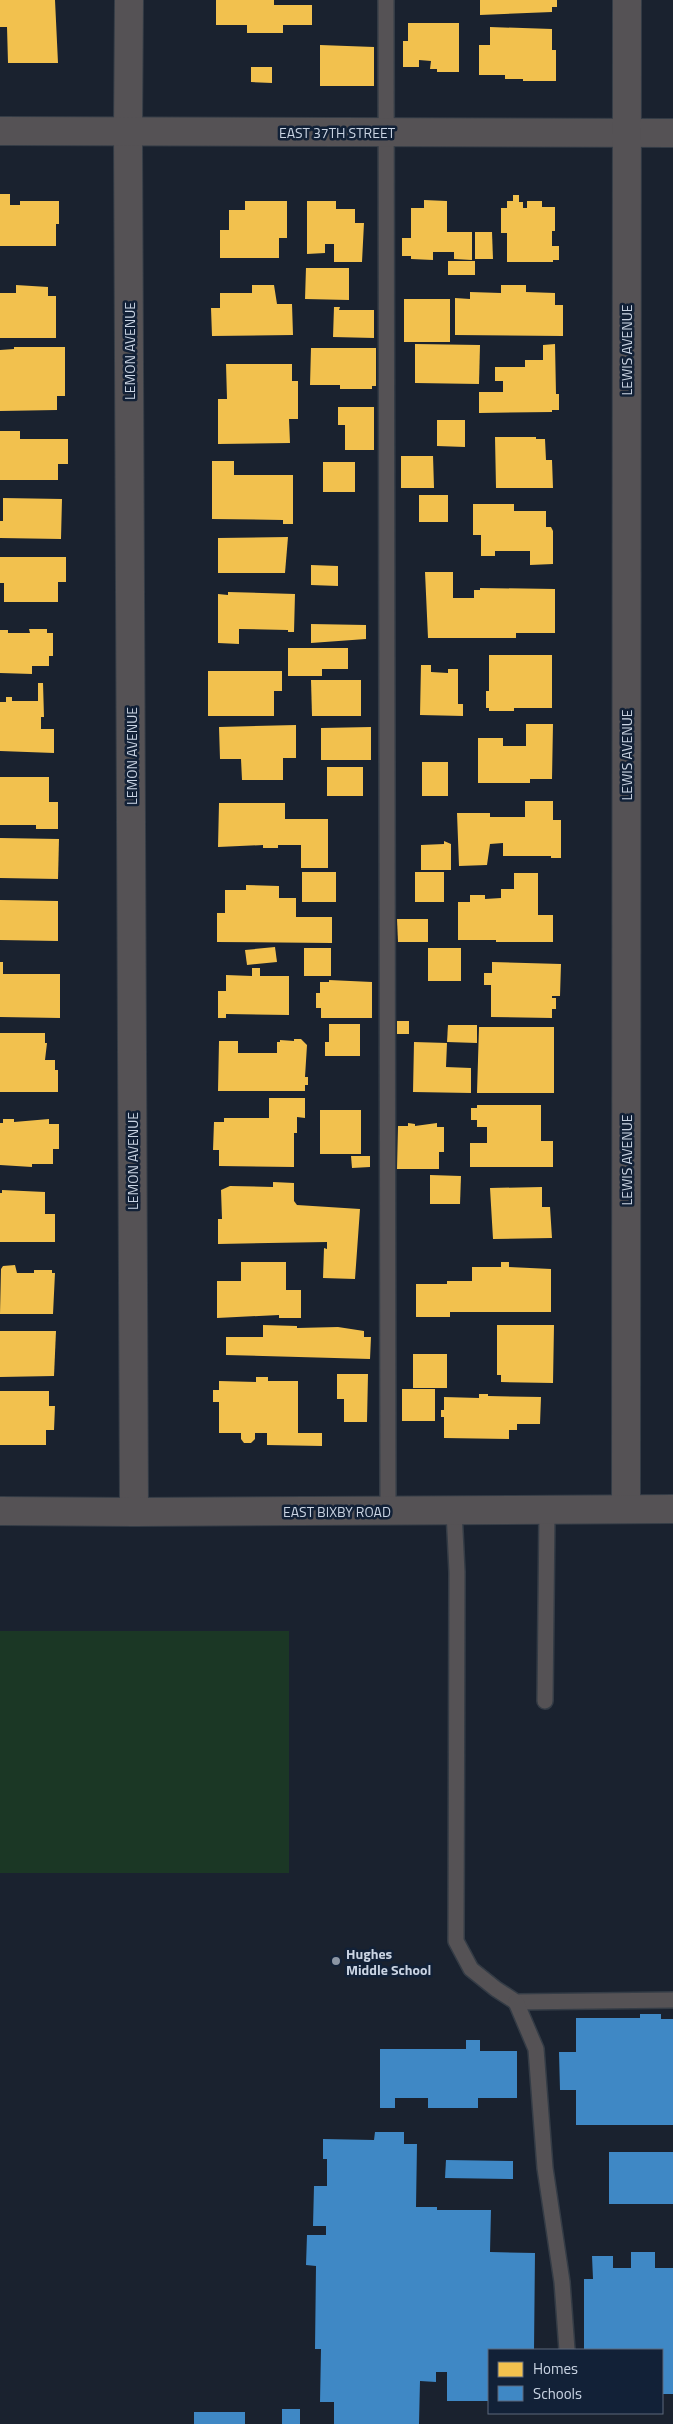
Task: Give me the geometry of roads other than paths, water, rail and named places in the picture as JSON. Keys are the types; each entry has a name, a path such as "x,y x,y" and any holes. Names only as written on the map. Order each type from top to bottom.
{"street":[{"name":"LEMON AVENUE","path":"129,0 134,1512"},
{"name":"LEWIS AVENUE","path":"626,1509 627,0"},
{"name":"EAST 37TH STREET","path":"0,131 673,134"},
{"name":"EAST BIXBY ROAD","path":"0,1510 134,1512 673,1509"}],"lane":[{"path":"386,0 388,1510"},
{"path":"454,1511 457,1572 456,1941 471,1969 496,1990 516,2002 673,2000"},
{"path":"545,1701 547,1511"},
{"path":"516,2002 536,2049 545,2168 562,2282 568,2349"}],"place":[{"name":"Hughes Middle School","path":"336,1961"}]}
